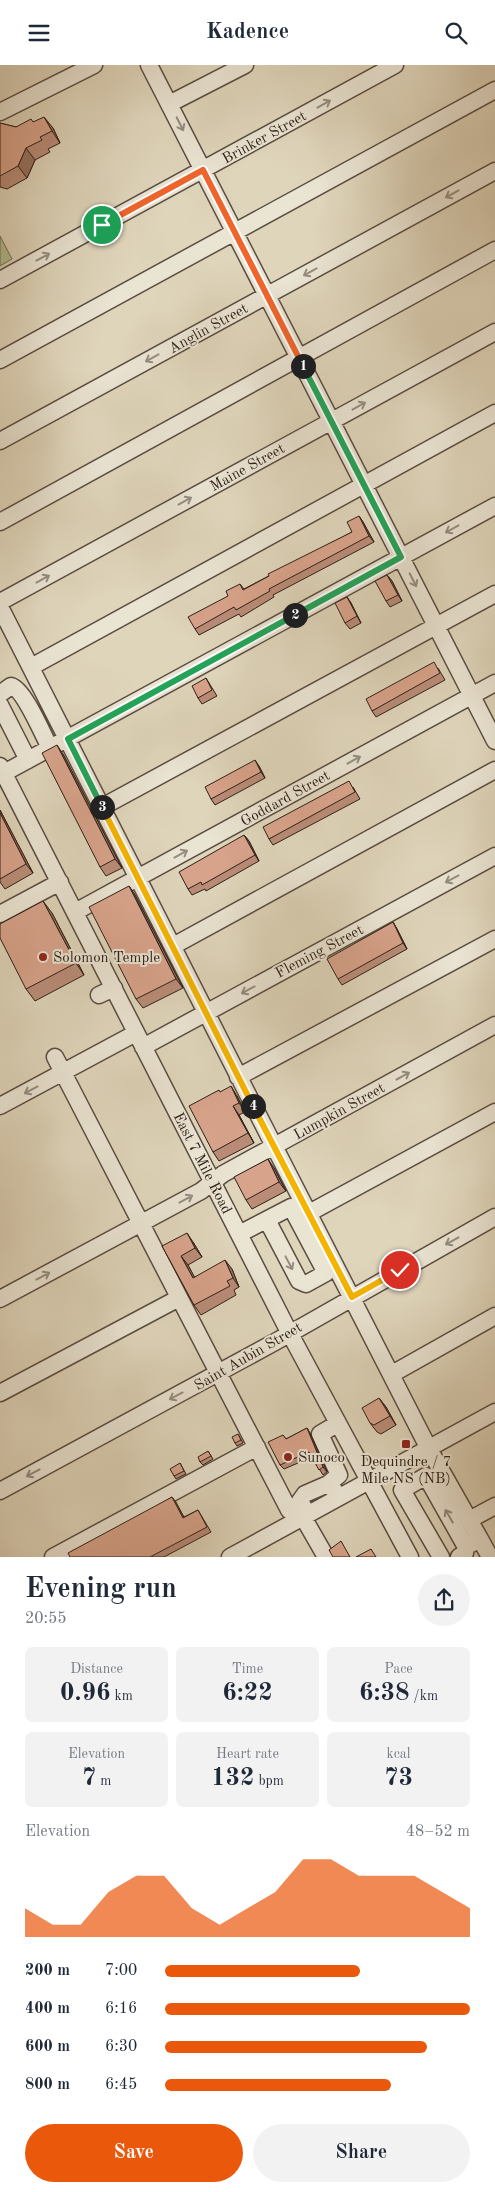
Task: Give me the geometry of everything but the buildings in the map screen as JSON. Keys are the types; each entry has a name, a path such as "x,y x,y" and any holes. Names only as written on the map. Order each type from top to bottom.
{"street":[{"path":"0,112 94,65"},
{"path":"149,65 495,741"},
{"path":"169,104 245,65"},
{"name":"Brinker Street","path":"0,280 395,65"},
{"path":"0,360 495,90"},
{"name":"Anglin Street","path":"0,441 495,171"},
{"path":"0,522 495,250"},
{"name":"Maine Street","path":"0,602 495,331"},
{"path":"31,667 495,413"},
{"path":"2,769 28,760 68,739 495,505"},
{"path":"102,807 495,594"},
{"path":"0,607 238,1077 429,1449 469,1521 468,1548"},
{"name":"Goddard Street","path":"75,912 495,683"},
{"path":"0,694 11,686 16,687 50,748"},
{"path":"0,705 28,760"},
{"name":"East 7 Mile Road","path":"2,769 75,912 106,992 115,1009 140,1040 337,1424 410,1557"},
{"path":"172,946 495,771"},
{"name":"Fleming Street","path":"0,1107 62,1073 206,1013 495,856"},
{"path":"0,914 60,882"},
{"path":"238,1077 495,939"},
{"name":"Lumpkin Street","path":"0,1299 202,1191 223,1174 495,1025"},
{"path":"55,1057 290,1510 305,1516"},
{"path":"309,1213 495,1112"},
{"path":"239,1233 291,1207 326,1273 306,1284 299,1281 266,1220"},
{"name":"Saint Aubin Street","path":"0,1491 219,1373 495,1217"},
{"path":"0,1393 179,1298"},
{"path":"392,1374 495,1316"},
{"path":"230,1557 495,1412"},
{"path":"326,1557 305,1516 300,1501 305,1494 328,1484 340,1475 320,1436 323,1431 337,1424"},
{"path":"53,1557 257,1447"},
{"path":"337,1469 356,1459"},
{"path":"441,1557 402,1490 426,1476 468,1548 490,1557"},
{"path":"328,1484 332,1486 339,1498"},
{"path":"469,1521 495,1506"}],"green space":[{"path":"0,236 12,259 0,266"}],"place":[{"name":"Solomon Temple","path":"43,957"},
{"name":"Dequindre / 7 Mile NS (NB)","path":"406,1444"},
{"name":"Sunoco","path":"288,1457"}],"route":[{"path":"102,225 203,170 401,557 68,739 352,1297 400,1270"}]}
